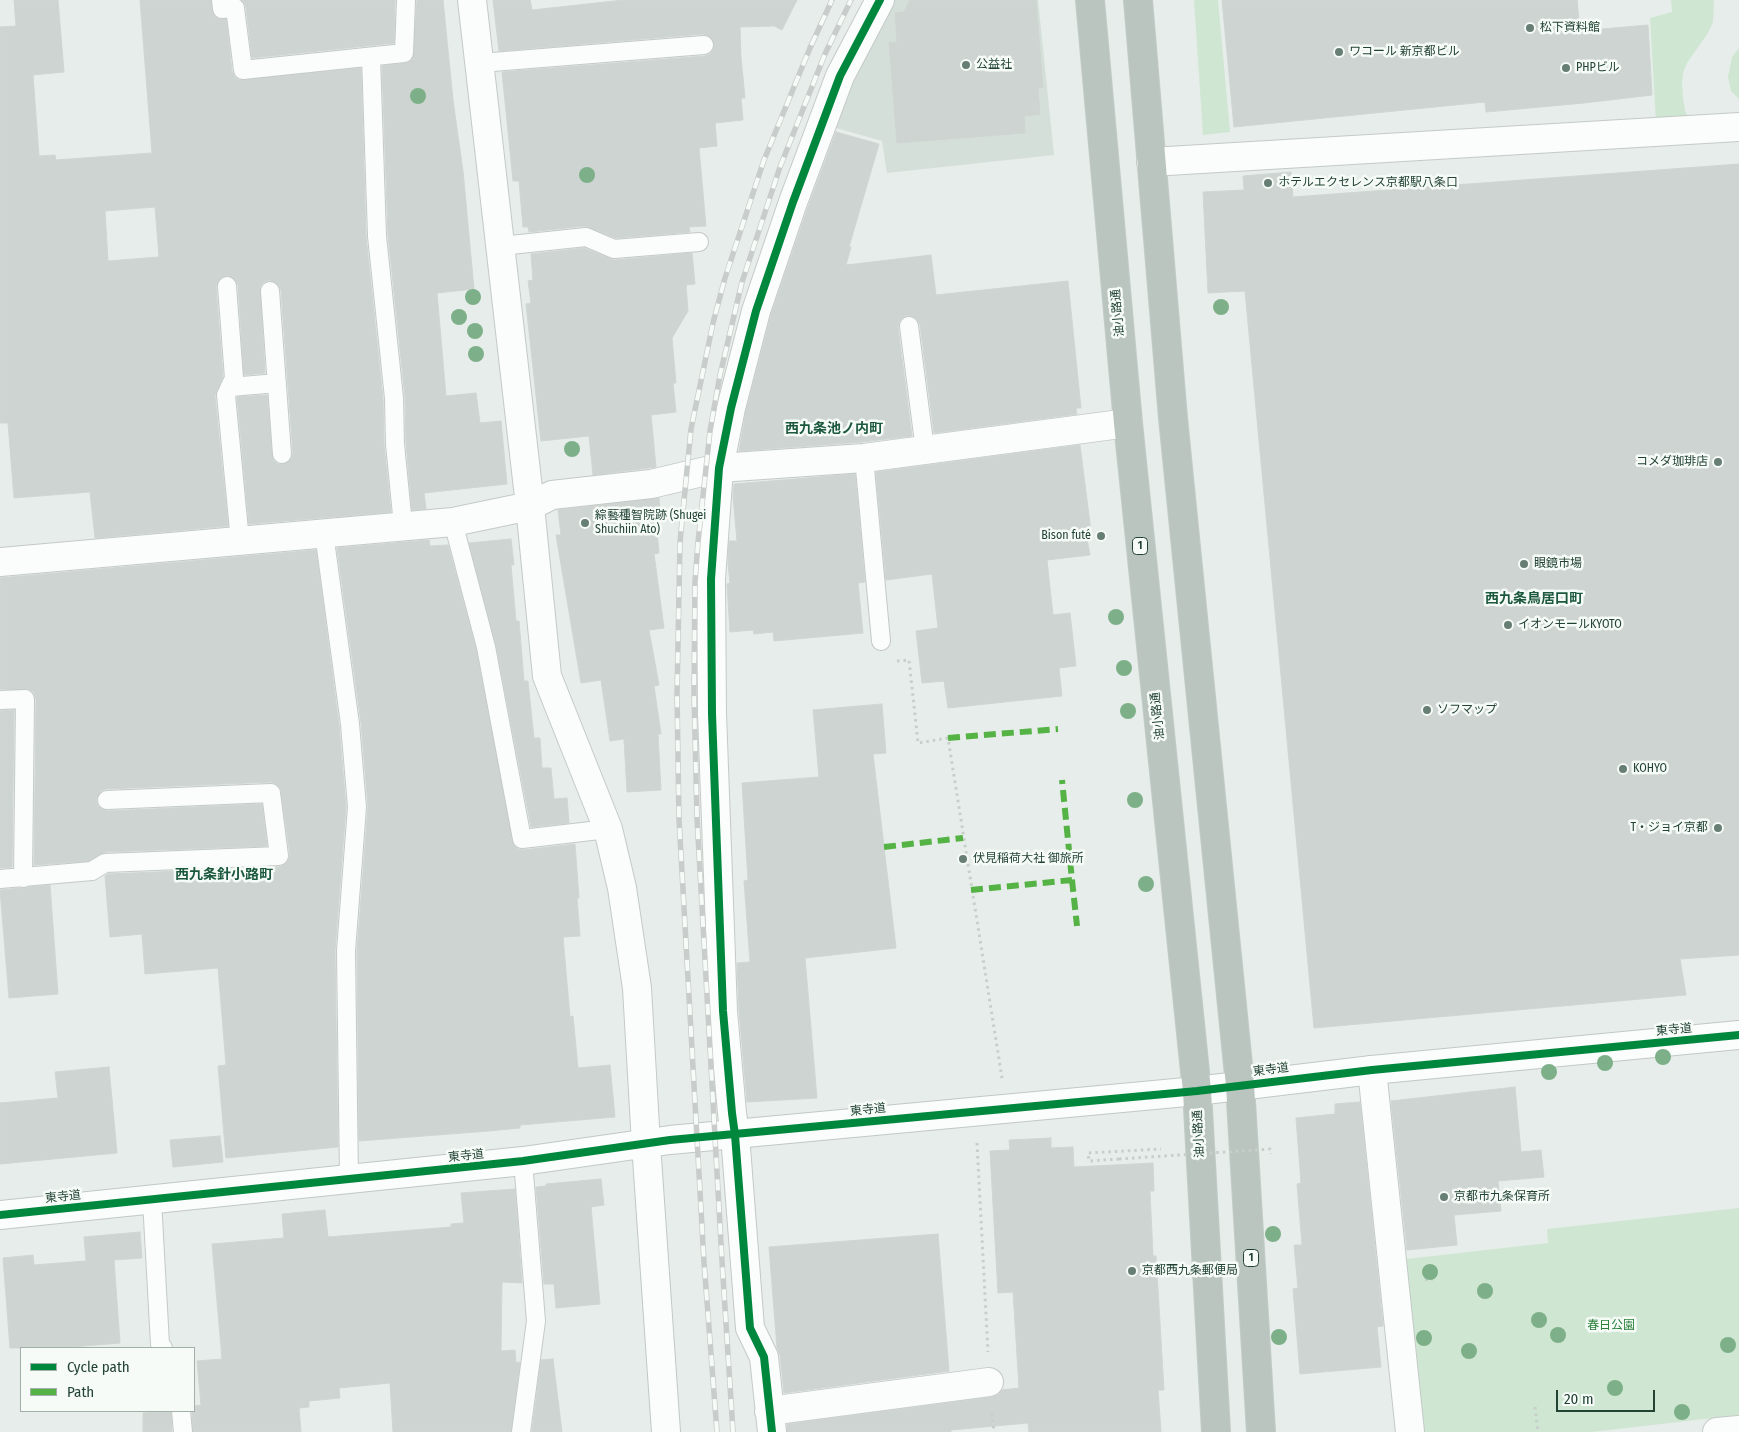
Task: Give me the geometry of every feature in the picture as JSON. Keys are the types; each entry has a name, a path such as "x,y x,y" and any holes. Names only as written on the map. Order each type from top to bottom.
{"highway":[{"name":"油小路通","path":"1090,0 1128,423 1197,1091 1216,1432"},
{"name":"1","path":"1138,0 1173,418 1240,1085 1261,1432"}],"street":[{"path":"472,0 530,506 547,676 608,829 622,888 637,988 666,1432"},
{"path":"880,0 840,76 793,202 756,311 731,408 719,468 710,579 712,714 723,1011 750,1328 764,1357 770,1421 990,1382"},
{"path":"1151,162 1739,126"},
{"path":"0,562 453,522 530,506 552,496 651,484 719,468 864,458 1128,423"},
{"name":"東寺道","path":"0,1215 523,1161 646,1144 975,1110 1197,1091 1372,1070 1739,1035"},
{"path":"1372,1070 1410,1432"},
{"path":"1717,1432 1739,1430"}],"lane":[{"path":"221,0 222,9 235,8 243,70 404,53 406,0"},
{"path":"480,63 704,45"},
{"path":"371,57 377,236 394,398 395,444 403,526"},
{"path":"501,246 586,237 614,248 699,242"},
{"path":"228,286 234,378 226,395 240,541"},
{"path":"270,291 282,454"},
{"path":"909,326 925,450"},
{"path":"230,387 277,383"},
{"path":"864,458 881,641"},
{"path":"453,522 486,647 522,839 608,829"},
{"path":"324,533 350,724 357,807 346,951 349,1180"},
{"path":"0,700 25,699 23,878"},
{"path":"0,879 92,871 105,862 279,856 270,793 107,800"},
{"path":"521,1432 536,1321 523,1161"},
{"path":"152,1200 160,1344 162,1347"},
{"path":"181,1412 183,1432"}],"path":[{"path":"881,641 883,662 909,660 918,743 948,738 1006,1108"},
{"path":"975,1110 994,1432"},
{"path":"1160,1148 1088,1153 1089,1161 1270,1149 1271,1154"},
{"path":"1535,1407 1538,1432"}],"shaded area":[{"name":"公益社","path":"886,0 1038,0 1054,155 887,173 882,141 829,126"}],"green space":[{"path":"1194,0 1218,0 1230,132 1203,135"},
{"path":"1671,0 1714,0 1713,22 1708,33 1687,63 1683,73 1683,98 1685,111 1689,119 1656,122 1650,18 1672,12"},
{"path":"1739,48 1739,99 1731,91 1728,77 1732,57"},
{"name":"春日公園","path":"1739,1208 1739,1415 1592,1432 1424,1432 1406,1259 1548,1243 1547,1229"}],"building":[{"path":"14,0 58,0 64,72 33,75 39,156 55,155 56,160 152,153 140,0 211,0 214,16 218,19 226,19 232,71 239,80 361,68 366,236 383,399 384,445 391,512 249,524 237,397 267,395 273,460 278,464 283,464 291,459 293,454 281,290 278,285 270,280 264,282 260,287 265,373 244,375 238,285 235,280 227,275 221,278 216,286 223,376 215,396 228,526 95,538 90,492 14,498 8,423 0,423 0,27 16,26","holes":["155,207 159,257 108,261 105,211"]},
{"path":"242,0 395,0 394,43 252,58 246,7"},
{"path":"417,0 443,0 453,100 463,171 474,289 437,293 446,396 476,393 480,423 501,421 507,484 424,493 426,509 412,510 406,443 405,397 388,235 382,66 406,63 413,58"},
{"path":"493,0 530,0 532,10 624,0 797,0 782,30 774,26 740,27 745,98 741,98 743,120 715,123 717,146 699,148 706,226 689,227 690,232 616,238 585,226 529,232 528,227 523,227 519,181 513,181 502,72 705,56 713,50 714,44 709,36 703,34 499,51"},
{"name":"公益社","path":"910,0 1036,0 1043,87 1038,88 1040,114 1024,116 1025,133 897,143 889,42 897,42 895,13 904,12"},
{"path":"1222,0 1577,0 1580,31 1648,25 1652,95 1486,112 1485,102 1234,127"},
{"path":"836,132 879,144 849,247 851,247 846,265 931,255 936,295 1068,281 1081,408 1076,408 1077,414 934,433 920,325 917,319 908,315 902,318 898,327 912,436 862,442 739,451 746,411 771,315"},
{"name":"イオンモールKYOTO","path":"1739,164 1739,955 1680,959 1686,995 1314,1028 1245,291 1208,293 1203,192 1244,190 1243,176 1291,172 1293,197"},
{"path":"584,248 614,260 692,253 695,284 686,285 688,311 672,338 676,383 673,383 676,412 651,415 656,467 593,475 589,436 541,441 526,304 531,303 528,281 533,280 531,254"},
{"path":"1080,445 1092,539 1087,539 1090,555 1047,560 1053,615 1070,613 1076,666 1059,668 1062,696 948,708 944,681 922,683 916,631 938,628 932,574 886,580 876,472"},
{"path":"855,474 865,582 858,583 863,633 774,641 773,632 754,634 753,630 730,632 727,584 730,583 728,563 729,541 737,541 733,496 734,484"},
{"path":"659,498 661,519 656,520 659,553 654,554 664,628 649,630 659,685 654,686 661,734 658,734 661,790 627,792 624,739 610,741 601,680 581,683 556,535 561,535 558,510"},
{"path":"511,539 514,565 511,565 516,621 519,621 524,681 528,681 534,738 540,738 542,768 551,768 554,799 567,798 569,823 531,827 496,645 469,543"},
{"path":"429,540 430,546 448,545 476,649 514,845 518,849 523,850 575,844 580,936 563,937 570,1017 573,1016 578,1068 610,1065 615,1117 520,1125 520,1128 489,1131 359,1141 357,951 368,806 361,723 337,548"},
{"path":"316,550 339,725 346,807 335,951 338,1147 226,1158 218,1066 226,1065 218,968 145,974 142,934 110,937 105,876 108,874 279,867 284,865 290,855 281,791 276,784 271,782 106,789 101,791 96,800 98,806 107,811 262,804 267,846 105,852 89,861 34,865 36,699 34,693 30,690 0,689 0,578"},
{"path":"882,704 886,753 873,754 896,948 805,958 817,1098 747,1102 737,963 750,962 744,881 748,880 742,783 819,777 813,710"},
{"path":"14,710 12,867 0,868 0,711"},
{"path":"50,885 58,994 9,998 0,890"},
{"path":"109,1067 117,1153 0,1164 0,1103 58,1098 55,1072"},
{"path":"1515,1087 1521,1152 1541,1150 1544,1177 1498,1181 1501,1211 1454,1215 1457,1245 1407,1250 1391,1101"},
{"path":"1360,1102 1383,1326 1377,1327 1381,1367 1300,1374 1293,1289 1298,1288 1294,1245 1302,1245 1297,1184 1301,1183 1296,1118 1335,1114 1335,1104"},
{"path":"220,1136 223,1162 173,1167 170,1140"},
{"path":"1051,1138 1051,1148 1073,1147 1074,1167 1153,1163 1154,1191 1150,1191 1153,1256 1156,1256 1164,1390 1158,1390 1161,1432 1029,1432 1028,1423 951,1430 951,1432 787,1432 787,1424 991,1397 998,1395 1002,1390 1019,1388 1013,1292 998,1293 990,1151 1010,1150 1009,1140"},
{"path":"601,1179 604,1205 591,1207 600,1304 556,1308 554,1284 544,1284 536,1187 546,1186 546,1184"},
{"path":"515,1189 522,1283 502,1282 501,1351 515,1350 516,1363 520,1362 511,1432 393,1432 390,1383 339,1388 340,1398 309,1401 309,1407 299,1408 301,1432 193,1432 192,1412 195,1412 195,1406 201,1405 197,1361 222,1359 212,1244 284,1238 282,1214 325,1210 328,1237 451,1227 451,1224 464,1223 461,1193"},
{"path":"140,1232 142,1258 114,1260 120,1343 72,1347 10,1348 3,1258 33,1255 34,1265 86,1261 84,1237"},
{"path":"938,1234 949,1371 784,1393 780,1355 777,1348 769,1247"},
{"path":"553,1359 562,1432 532,1432 541,1360"},
{"path":"171,1412 172,1432 143,1432 143,1413"}],"railway":[{"path":"717,1432 704,1262 679,819 677,695 680,542 691,429 713,323 725,278 764,160 832,0"},
{"path":"733,1432 697,818 694,694 695,582 698,542 710,431 720,375 742,282 780,167 825,54 851,0"}],"marked path":[{"path":"948,738 1058,729"},
{"path":"971,890 1072,880 1062,780"},
{"path":"884,847 963,838"},
{"path":"1072,880 1077,926"}],"cycle path":[{"path":"772,1432 764,1357 750,1328 723,1011 712,714 711,579 719,468 731,408 756,311 793,202 840,76 880,0"},
{"path":"0,1215 523,1161 670,1140 1197,1091 1372,1070 1739,1035"}],"place":[{"name":"松下資料館","path":"1530,28"},
{"name":"ワコール 新京都ビル","path":"1339,52"},
{"name":"公益社","path":"966,65"},
{"name":"PHPビル","path":"1566,68"},
{"name":"ホテルエクセレンス京都駅八条口","path":"1268,183"},
{"name":"コメダ珈琲店","path":"1718,462"},
{"name":"綜藝種智院跡 (Shugei Shuchiin Ato)","path":"585,523"},
{"name":"Bison futé","path":"1101,536"},
{"name":"眼鏡市場","path":"1524,564"},
{"name":"イオンモールKYOTO","path":"1508,625"},
{"name":"ソフマップ","path":"1427,710"},
{"name":"KOHYO","path":"1623,769"},
{"name":"T・ジョイ京都","path":"1718,828"},
{"name":"伏見稲荷大社 御旅所","path":"963,859"},
{"name":"京都市九条保育所","path":"1444,1197"},
{"name":"京都西九条郵便局","path":"1132,1271"}],"district":[{"name":"西九条池ノ内町","path":"834,429"},
{"name":"西九条鳥居口町","path":"1534,599"},
{"name":"西九条針小路町","path":"224,875"}]}
